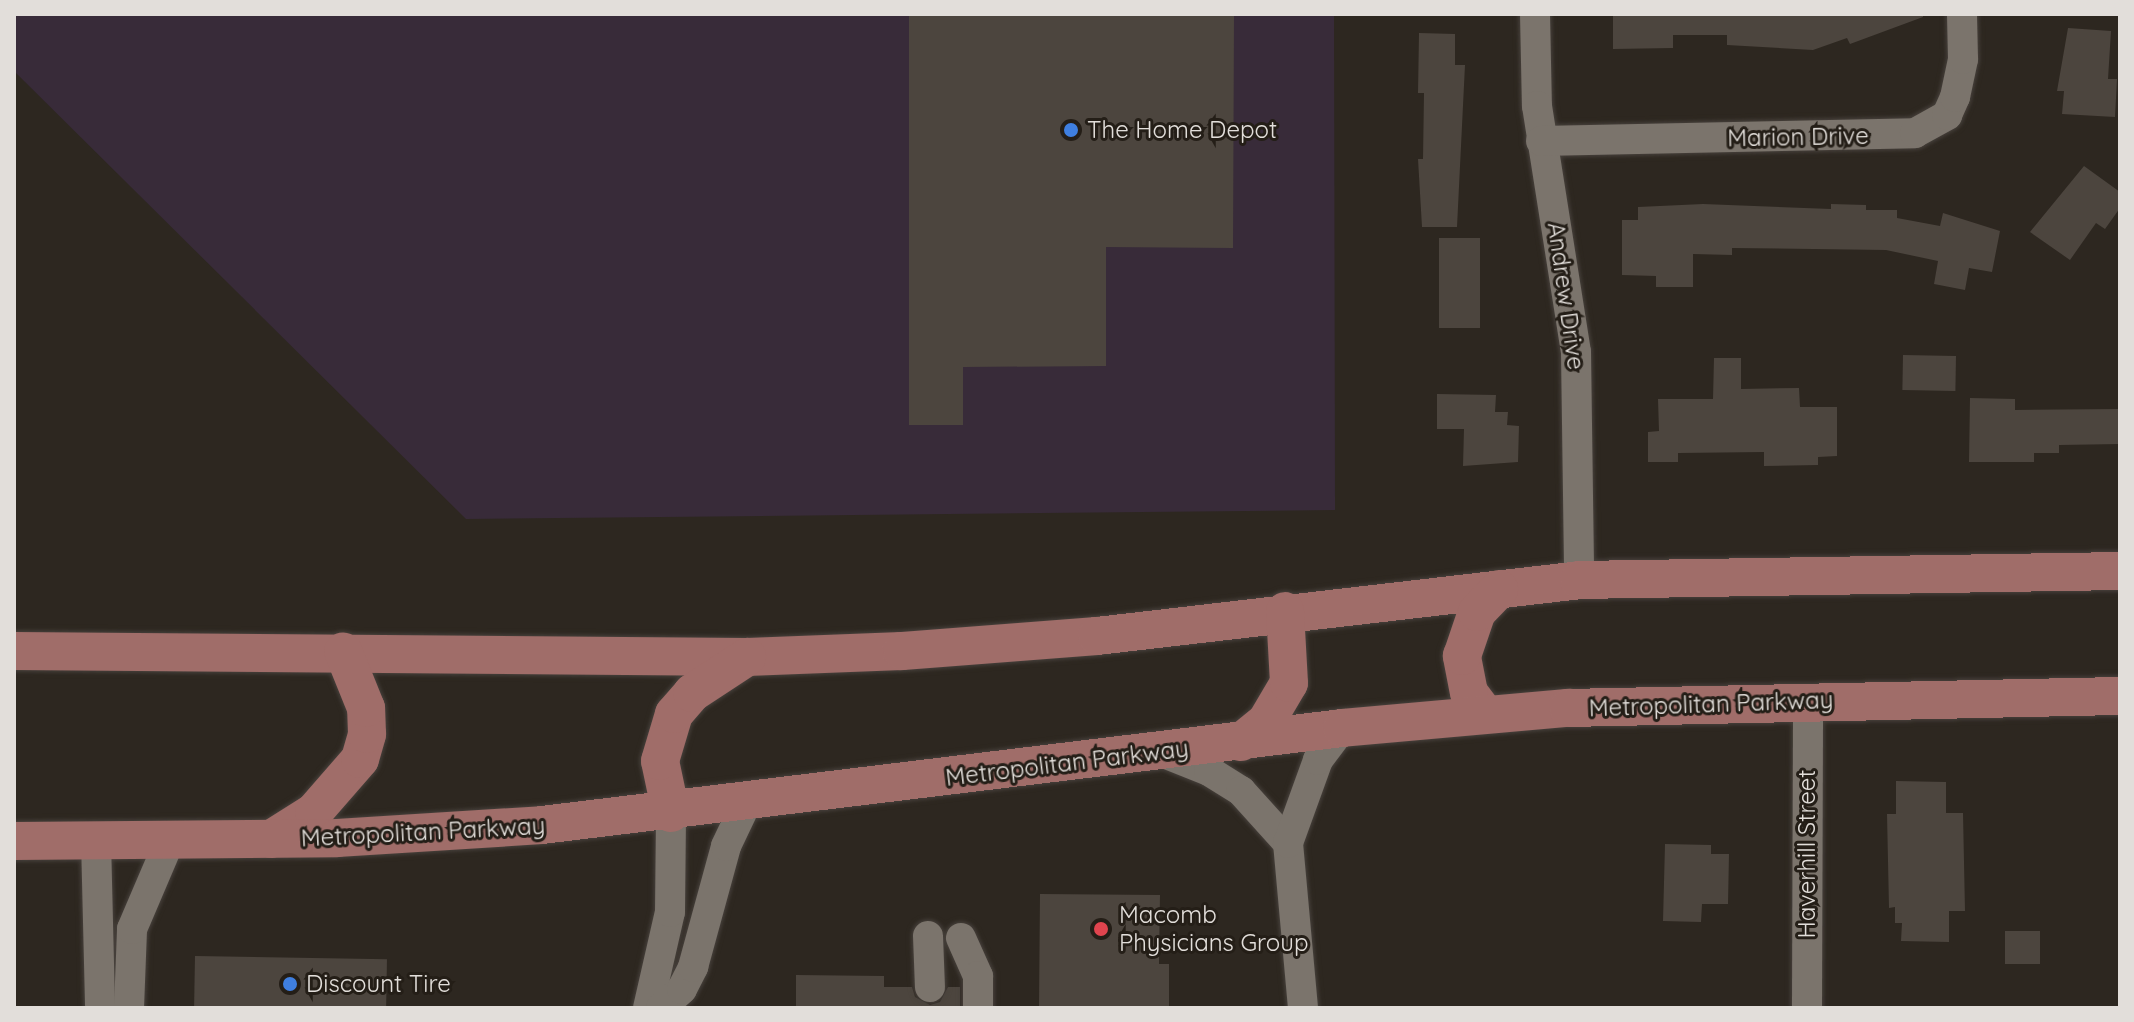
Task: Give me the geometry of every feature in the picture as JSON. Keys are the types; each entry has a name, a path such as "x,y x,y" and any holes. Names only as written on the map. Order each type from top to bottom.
{"main road":[{"path":"14,651 343,651 747,657 1018,643 1579,580 2120,571"},
{"path":"1485,714 1469,693 1462,656 1477,612 1499,589"},
{"path":"1241,742 1266,722 1289,683 1285,611"},
{"path":"268,840 314,812 360,759 367,734 366,708 343,651"},
{"path":"671,813 660,761 674,714 692,693 747,657"},
{"name":"Metropolitan Parkway","path":"14,841 268,840 449,833 671,813 1342,728 1485,714 1808,701 2120,696"}],"street":[{"name":"Andrew Drive","path":"1535,14 1541,141 1574,322 1579,580"},
{"name":"Marion Drive","path":"1541,141 1915,133 1947,115 1955,97 1963,59 1962,14"},
{"name":"Haverhill Street","path":"1807,1008 1808,701"},
{"path":"1303,1008 1288,843 1318,760 1342,728"},
{"path":"1159,751 1209,771 1251,798 1288,843"},
{"path":"661,1008 682,989 693,967 726,846 746,804"},
{"path":"648,1008 670,912 671,813"},
{"path":"96,840 100,1008"},
{"path":"129,1008 132,929 170,840"},
{"path":"928,936 930,987"},
{"path":"961,938 978,976 978,1008"}],"shaded area":[{"path":"14,14 1334,14 1335,510 466,519 14,71"}],"building":[{"name":"The Home Depot","path":"909,14 1234,14 1233,248 1106,247 1106,366 963,367 963,425 909,425"},
{"path":"1613,14 1923,14 1923,17 1850,44 1847,38 1813,50 1727,45 1727,35 1673,35 1673,48 1613,49"},
{"path":"2068,28 2111,31 2108,79 2117,79 2115,117 2062,114 2064,91 2057,91"},
{"path":"1419,33 1455,34 1455,65 1465,65 1457,227 1422,227 1418,159 1423,159 1424,93 1418,93"},
{"path":"2084,166 2120,192 2120,208 2105,229 2096,223 2070,260 2030,232"},
{"path":"1703,204 1831,209 1831,204 1866,205 1866,210 1897,210 1897,218 1940,226 1943,213 2000,231 1992,272 1969,268 1965,290 1934,284 1938,261 1886,250 1732,248 1732,255 1693,254 1693,287 1656,287 1656,276 1622,275 1622,220 1638,220 1638,207"},
{"path":"1439,238 1480,238 1480,328 1439,328"},
{"path":"1903,355 1956,356 1955,391 1902,390"},
{"path":"1714,358 1741,358 1741,389 1799,388 1800,407 1837,407 1837,456 1818,457 1818,465 1764,466 1764,452 1678,453 1678,462 1648,462 1648,432 1659,431 1658,399 1713,399"},
{"path":"1437,394 1496,395 1495,412 1508,412 1507,425 1519,426 1518,462 1463,466 1464,429 1437,429"},
{"path":"1970,398 2015,399 2015,410 2120,409 2120,444 2059,445 2059,453 2034,453 2034,462 1969,462"},
{"path":"1896,781 1946,782 1946,813 1963,813 1965,911 1949,911 1949,942 1901,941 1902,923 1895,923 1895,907 1889,908 1887,814 1896,814"},
{"path":"1665,844 1711,845 1711,854 1729,854 1728,904 1702,904 1701,922 1663,921"},
{"name":"Macomb Physicians Group","path":"1040,894 1160,895 1159,964 1169,964 1169,1008 1039,1008"},
{"path":"2005,931 2040,931 2040,964 2005,964"},
{"name":"Discount Tire","path":"195,956 387,959 386,1008 194,1008"},
{"path":"796,975 884,976 884,987 912,987 915,997 930,1005 940,1002 948,987 960,987 960,1008 796,1008"}],"place":[{"name":"The Home Depot","path":"1071,130"},
{"name":"Macomb Physicians Group","path":"1101,929"},
{"name":"Discount Tire","path":"290,984"}]}
